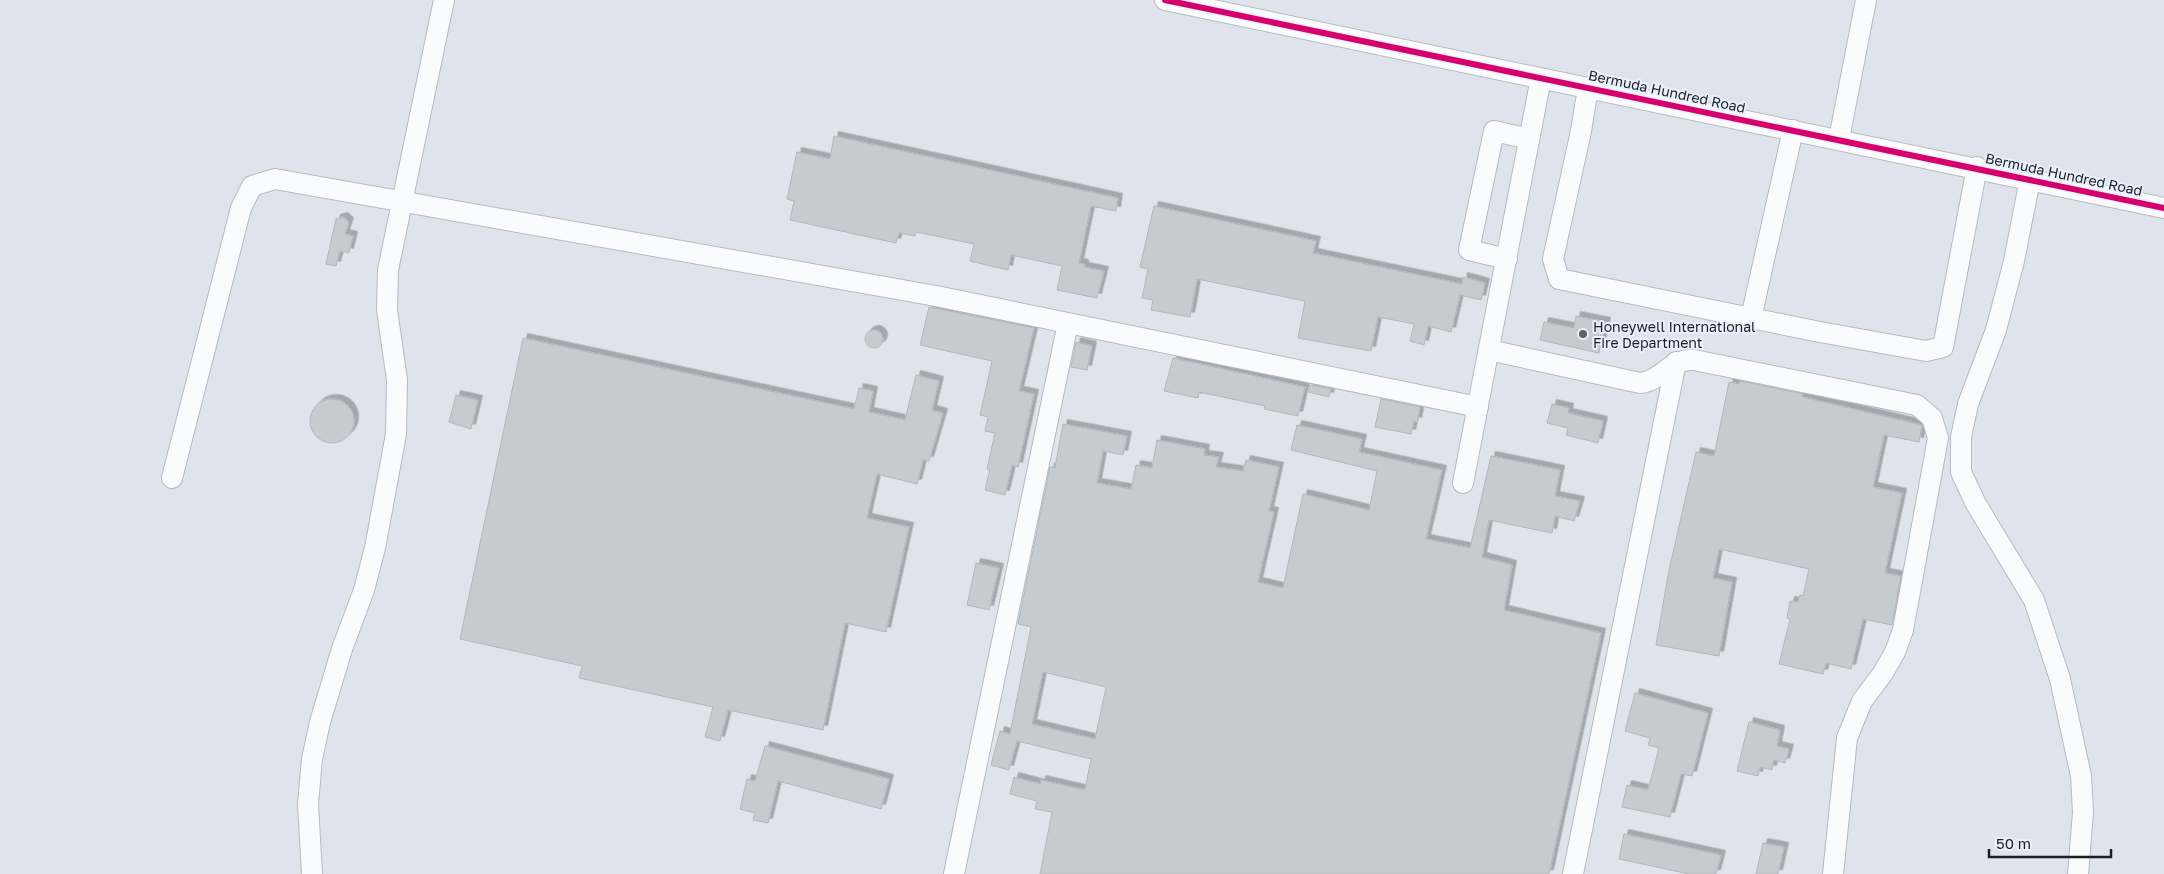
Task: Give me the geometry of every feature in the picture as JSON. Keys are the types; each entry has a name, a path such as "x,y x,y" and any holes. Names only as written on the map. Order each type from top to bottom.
{"street":[{"path":"312,874 308,804 312,759 320,722 342,649 364,590 375,548 396,434 397,388 387,310 388,270 444,0"},
{"name":"Bermuda Hundred Road","path":"1165,0 2164,208"},
{"path":"1839,139 1866,0"},
{"path":"1463,483 1541,78"},
{"path":"1588,88 1581,131 1553,259 1559,279 1926,352 1943,347 1977,168"},
{"path":"1752,318 1793,130"},
{"path":"1507,259 1468,250 1494,131 1529,139"},
{"path":"172,478 240,208 252,186 275,179 936,296 1478,408"},
{"path":"2030,179 2014,261 1996,330 1968,404 1961,437 1961,472 1976,504 2034,600 2058,671 2080,776 2084,812 2078,874"},
{"path":"954,874 1068,324"},
{"path":"1488,350 1640,383 1656,379 1676,362 1694,360 1917,405 1932,418 1938,438 1903,630 1895,652 1883,673 1862,701 1853,719 1847,738 1833,874"},
{"path":"1573,874 1676,362"}],"building":[{"path":"834,136 1118,198 1116,211 1091,206 1079,263 1084,264 1084,267 1104,271 1097,298 1057,290 1062,266 1011,255 1008,270 970,261 974,244 916,232 915,236 899,233 896,243 790,220 794,201 787,199 797,152 830,159"},
{"path":"1154,206 1316,241 1313,253 1462,284 1463,277 1485,283 1481,300 1460,295 1451,332 1428,326 1424,345 1410,341 1414,324 1378,317 1371,351 1298,338 1305,301 1197,279 1190,317 1151,310 1153,300 1142,298 1148,269 1140,267"},
{"path":"343,217 349,222 345,234 353,236 349,253 340,251 336,266 326,264 336,219"},
{"path":"929,307 1034,328 1019,391 1034,394 1018,467 1012,465 1005,495 985,490 990,469 987,469 995,433 985,431 988,417 980,415 992,361 920,345"},
{"path":"1576,316 1606,322 1599,353 1540,340 1544,322 1574,328"},
{"path":"870,330 878,330 883,335 881,346 870,348 865,343 865,335"},
{"path":"523,338 854,409 859,388 873,391 869,412 905,420 916,375 939,381 932,410 943,413 929,461 923,460 917,484 877,474 867,518 909,527 886,632 845,623 823,730 728,710 720,741 705,737 713,707 579,678 582,666 460,639"},
{"path":"1076,342 1092,346 1087,370 1071,367"},
{"path":"1173,358 1305,387 1298,416 1264,409 1265,406 1199,392 1198,398 1164,391"},
{"path":"1740,381 1803,394 1802,397 1922,425 1919,442 1884,435 1873,487 1902,493 1885,573 1901,576 1892,625 1863,619 1851,669 1826,663 1823,674 1779,664 1790,619 1787,618 1790,601 1798,602 1800,595 1803,596 1809,569 1719,549 1713,578 1732,582 1719,656 1656,645 1669,570 1696,452 1714,456 1729,382 1739,384"},
{"path":"1310,385 1331,389 1329,397 1308,392"},
{"path":"456,395 478,400 471,429 449,422"},
{"path":"336,399 348,405 353,412 353,430 348,437 341,442 328,443 320,440 313,433 310,417 313,409 320,402"},
{"path":"1381,399 1420,407 1417,422 1414,421 1411,434 1375,427"},
{"path":"1552,404 1569,408 1568,413 1603,421 1598,443 1566,435 1568,428 1547,423"},
{"path":"1063,424 1127,436 1123,455 1103,451 1097,483 1131,489 1136,465 1152,468 1157,440 1205,449 1204,455 1219,457 1216,467 1243,471 1246,460 1279,467 1269,511 1274,512 1258,582 1283,588 1303,494 1369,510 1377,471 1291,450 1297,425 1362,439 1359,452 1442,470 1426,539 1470,548 1491,456 1560,470 1555,496 1580,501 1574,521 1555,516 1552,533 1489,520 1482,557 1512,565 1504,610 1601,633 1549,874 1040,874 1052,812 1035,809 1037,801 1010,794 1014,777 1041,784 1041,780 1085,790 1091,759 1017,741 1009,770 991,765 1000,731 1010,734 1031,627 1018,624 1050,467 1055,468","holes":["1043,672 1106,687 1095,739 1032,724"]},
{"path":"976,563 999,568 989,610 967,605"},
{"path":"1635,693 1708,713 1692,776 1681,774 1670,817 1622,807 1627,785 1648,790 1659,748 1648,745 1650,738 1625,731"},
{"path":"1749,722 1780,730 1777,746 1789,749 1785,763 1774,760 1772,770 1760,767 1758,776 1737,771"},
{"path":"765,746 889,779 881,809 778,781 768,823 753,820 755,813 740,809 747,779 755,781"},
{"path":"1624,834 1721,855 1716,874 1689,874 1619,859"},
{"path":"1763,843 1784,847 1778,874 1756,874"}],"cycle path":[{"path":"1165,0 2164,208"}],"place":[{"name":"Honeywell International Fire Department","path":"1583,334"}]}
